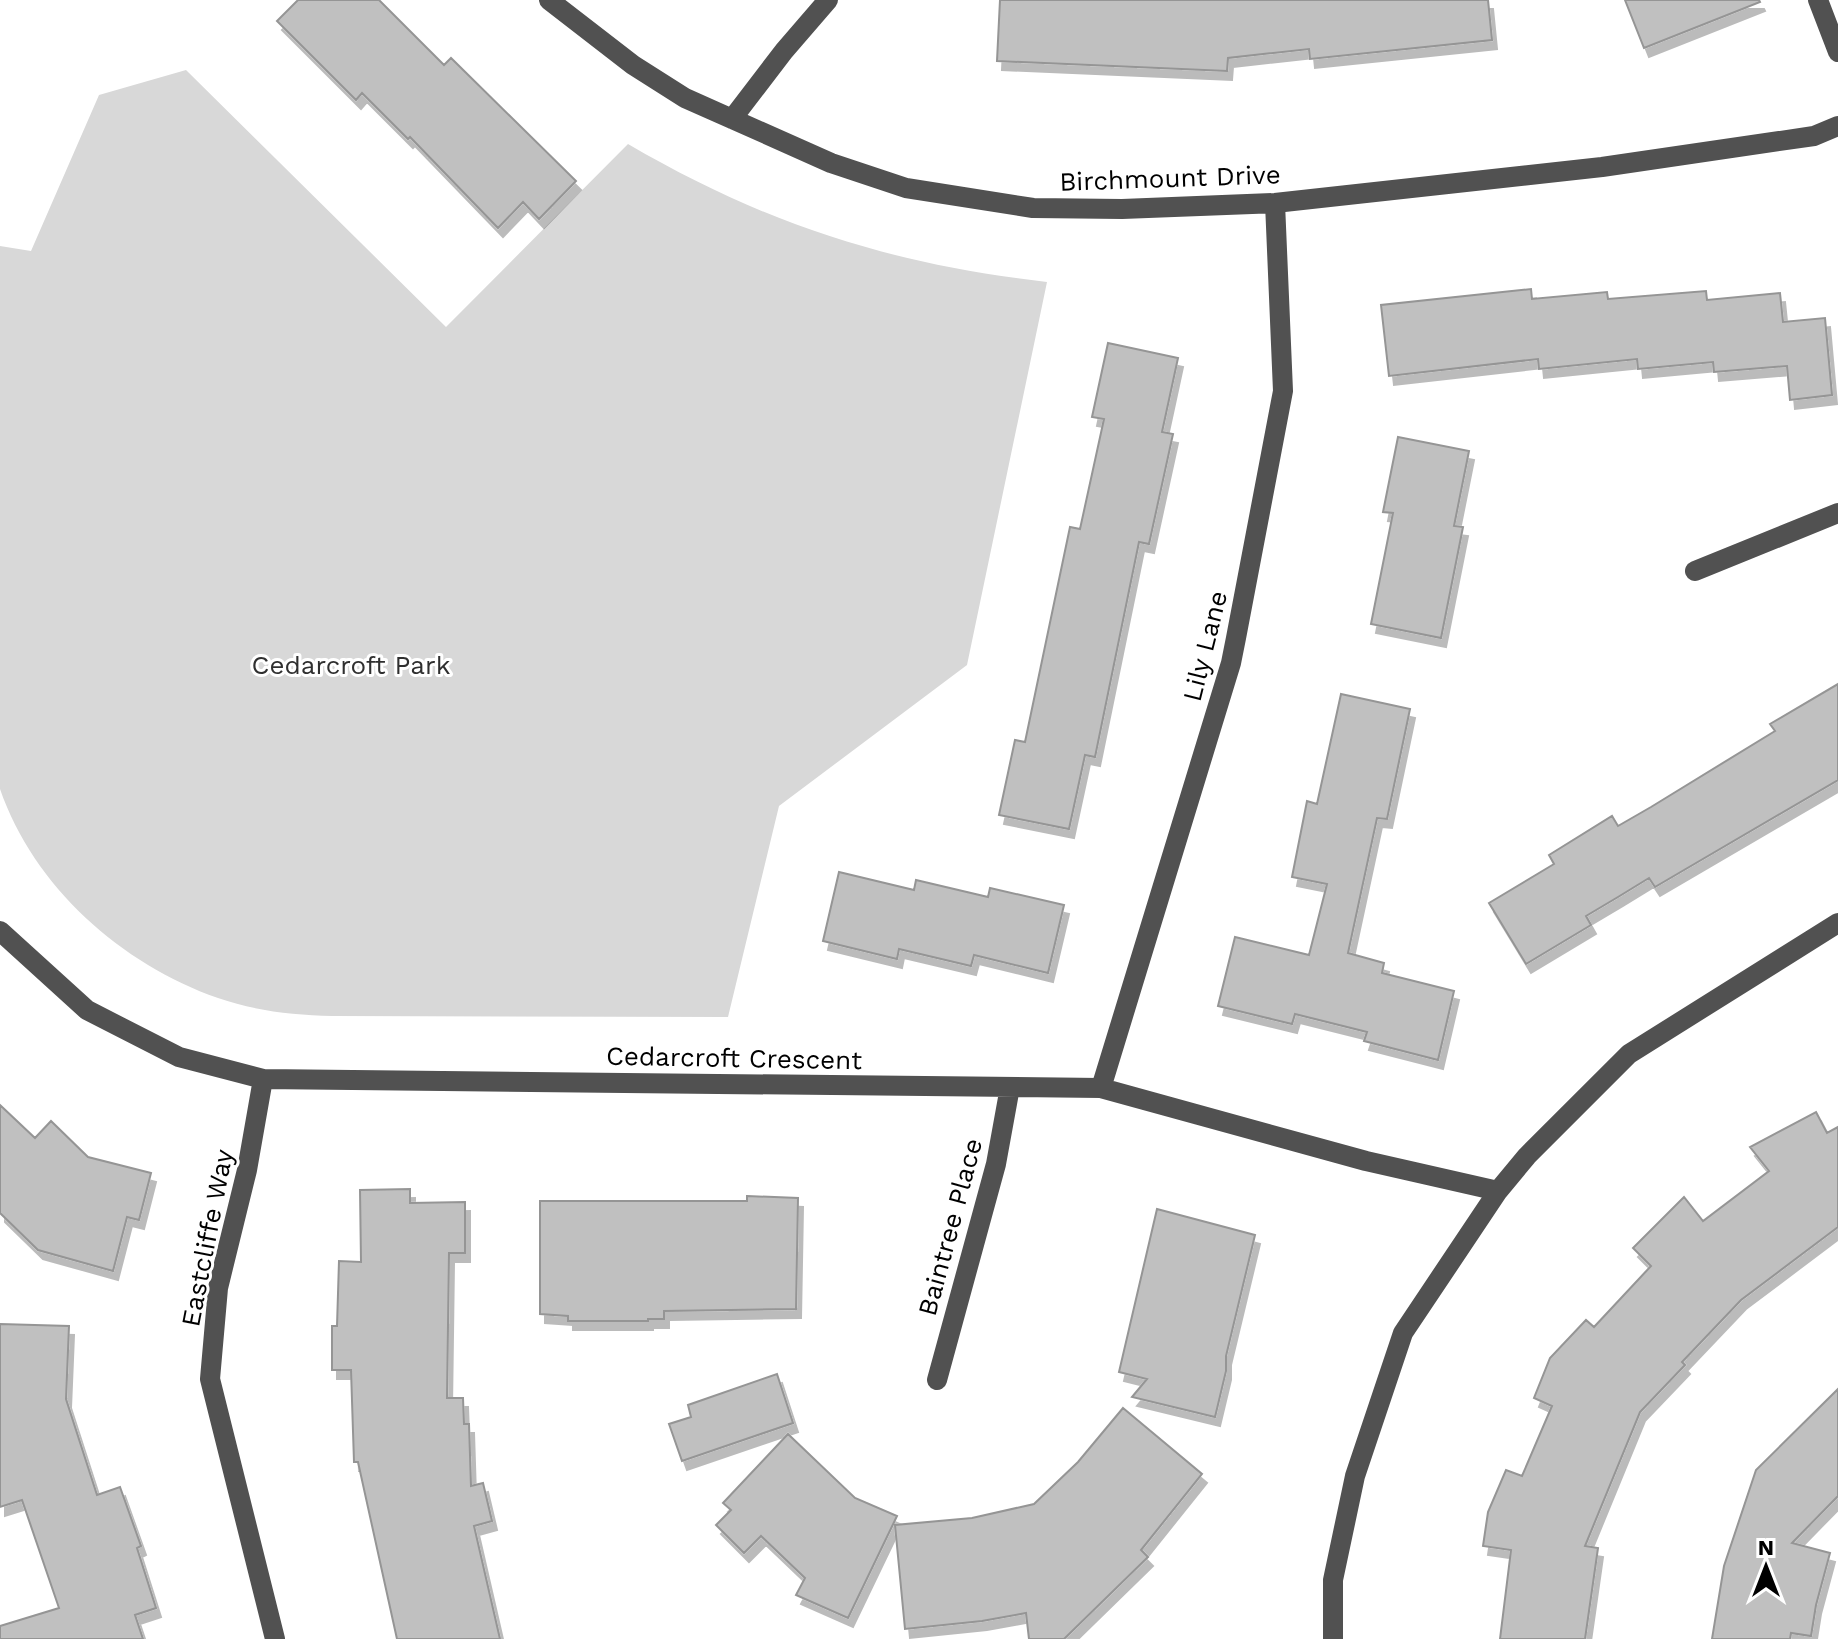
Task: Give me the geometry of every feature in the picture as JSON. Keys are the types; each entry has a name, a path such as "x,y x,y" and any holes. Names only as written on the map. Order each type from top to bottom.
{"street":[{"name":"Birchmount Drive","path":"549,0 633,65 672,90 831,163 906,188 1033,208 1122,209 1275,203 1602,167 1814,136 1838,126"},
{"path":"732,119 828,0"},
{"path":"1818,0 1838,52"},
{"name":"Lily Lane","path":"1101,1088 1231,663 1283,391 1275,203"},
{"path":"1695,571 1838,513"},
{"path":"1333,1639 1333,1580 1355,1476 1403,1333 1498,1191 1527,1156 1629,1054 1838,923"},
{"name":"Cedarcroft Crescent","path":"0,931 87,1010 179,1057 263,1079 1101,1088 1366,1161 1498,1191"},
{"name":"Eastcliffe Way","path":"263,1079 247,1170 218,1288 210,1379 275,1639"},
{"name":"Baintree Place","path":"937,1380 996,1164 1010,1087"}],"green space":[{"name":"Cedarcroft Park","path":"186,70 446,327 628,144 729,197 830,236 935,264 1047,282 967,665 779,806 728,1017 332,1016 274,1012 246,1006 182,983 115,943 85,918 58,889 15,825 0,789 0,246 31,251 99,95"}],"building":[{"path":"298,0 379,0 444,65 451,58 576,181 539,219 523,202 498,228 410,137 408,139 362,93 356,100 277,21"},
{"path":"1000,0 1488,0 1492,40 1310,59 1309,49 1228,58 1227,71 997,61"},
{"path":"1625,0 1759,0 1760,2 1644,48"},
{"path":"1531,289 1532,299 1607,292 1608,299 1706,291 1707,300 1780,293 1783,322 1825,318 1832,395 1790,400 1787,366 1714,372 1713,362 1638,369 1637,359 1539,369 1538,359 1389,376 1381,305"},
{"path":"1108,343 1178,358 1162,432 1173,434 1149,544 1139,542 1095,757 1085,755 1069,829 999,815 1015,740 1025,742 1070,527 1080,529 1104,419 1092,417"},
{"path":"1398,437 1469,451 1454,526 1463,527 1441,638 1371,624 1393,513 1383,512"},
{"path":"1838,684 1838,780 1655,887 1649,878 1586,916 1591,925 1526,964 1489,903 1554,864 1549,855 1612,816 1618,826 1651,807 1775,731 1770,724"},
{"path":"1341,694 1410,709 1387,819 1377,818 1348,953 1384,963 1382,973 1454,991 1438,1060 1364,1041 1367,1032 1295,1014 1292,1024 1218,1006 1235,937 1309,955 1327,884 1292,877 1307,801 1317,804"},
{"path":"839,872 914,890 916,880 988,897 990,888 1064,905 1048,973 974,955 971,966 899,949 897,959 823,941"},
{"path":"0,1105 35,1138 51,1121 88,1157 151,1173 139,1220 127,1217 113,1271 38,1250 0,1213"},
{"path":"1816,1112 1827,1133 1838,1127 1838,1227 1741,1300 1640,1412 1585,1546 1598,1548 1585,1639 1500,1639 1511,1550 1483,1546 1488,1512 1506,1470 1522,1476 1552,1406 1534,1398 1550,1358 1586,1320 1594,1327 1651,1266 1633,1248 1684,1197 1703,1221 1769,1171 1750,1147"},
{"path":"410,1189 410,1203 465,1202 465,1253 449,1253 447,1398 463,1398 464,1424 469,1424 471,1486 483,1483 492,1521 474,1526 500,1639 397,1639 358,1462 354,1462 351,1370 332,1370 332,1326 337,1326 339,1261 361,1262 360,1190"},
{"path":"747,1196 798,1198 796,1309 664,1311 664,1319 648,1321 568,1321 568,1316 540,1314 540,1201 747,1201"},
{"path":"1157,1209 1255,1235 1215,1417 1132,1397 1147,1379 1119,1372"},
{"path":"0,1324 69,1326 66,1399 97,1495 120,1487 141,1546 137,1548 156,1608 135,1615 143,1639 0,1639 0,1626 59,1608 22,1500 0,1507"},
{"path":"777,1374 793,1423 682,1461 669,1424 691,1417 688,1405"},
{"path":"1838,1389 1838,1496 1792,1543 1830,1553 1811,1636 1791,1633 1790,1639 1712,1639 1724,1566 1756,1470"},
{"path":"1123,1408 1202,1474 1141,1550 1148,1557 1064,1639 1029,1639 1026,1613 905,1629 895,1525 972,1518 1034,1504 1078,1462"},
{"path":"788,1434 855,1498 897,1516 848,1618 796,1595 805,1578 761,1536 744,1553 716,1525 731,1510 723,1503"}]}
